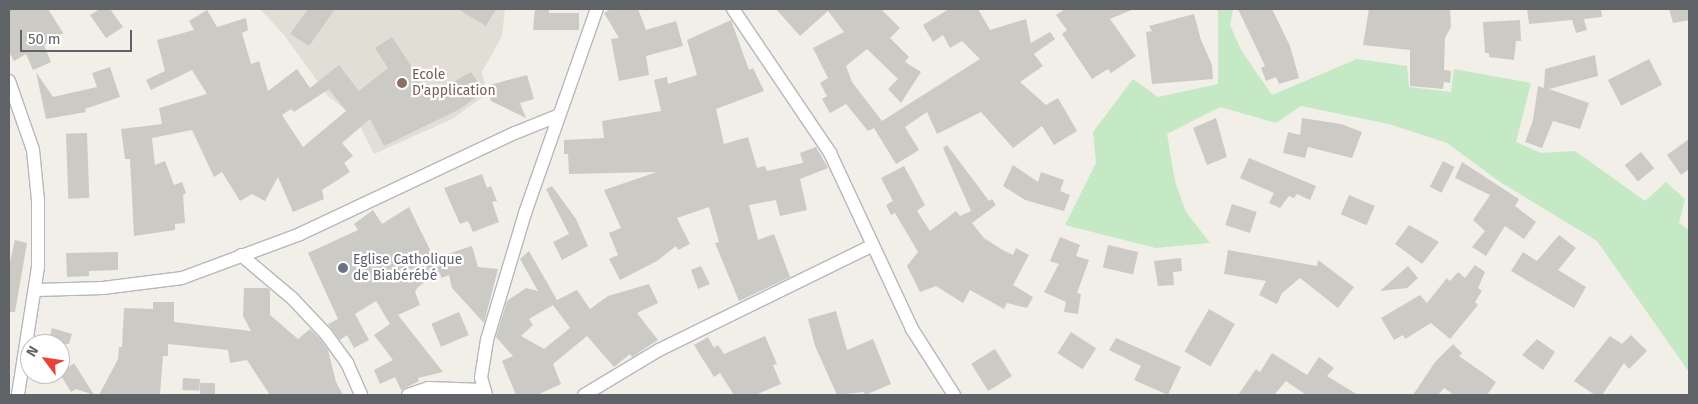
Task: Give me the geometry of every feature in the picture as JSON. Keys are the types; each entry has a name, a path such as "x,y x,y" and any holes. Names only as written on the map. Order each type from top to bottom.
{"street":[{"path":"408,395 428,388 485,392 481,368 487,340 524,213 597,9"},
{"path":"734,9 830,153 912,329 954,395"},
{"path":"9,81 32,150 38,200 36,290 18,395"},
{"path":"36,290 162,283 300,234 515,133 558,116"},
{"path":"584,395 659,350 873,245"},
{"path":"241,255 293,299 326,334 347,364 360,395"}],"shaded area":[{"name":"Ecole D'application","path":"260,9 505,9 502,36 482,72 487,94 452,119 374,154 356,118 328,96 284,35"}],"green space":[{"path":"1218,9 1233,9 1230,25 1241,50 1272,95 1357,59 1407,66 1409,87 1451,92 1454,69 1531,83 1516,142 1541,153 1575,151 1645,201 1666,182 1685,199 1679,223 1689,230 1689,372 1597,241 1500,182 1447,143 1389,124 1301,106 1276,123 1220,107 1167,134 1175,181 1186,212 1210,243 1156,248 1065,225 1096,163 1093,132 1133,79 1158,97 1218,84"}],"building":[{"path":"9,9 48,9 63,33 44,45 51,62 33,70 26,54 14,61 9,52"},
{"path":"100,9 110,9 123,27 106,38 90,15"},
{"path":"308,9 335,9 309,46 290,34"},
{"path":"458,9 496,9 486,26"},
{"path":"535,9 549,9 549,13 579,13 579,30 533,30"},
{"path":"611,9 638,9 646,30 676,21 683,46 646,56 649,75 619,81 611,39 619,38 604,13"},
{"path":"776,9 881,9 900,28 890,38 909,57 905,62 921,72 901,103 888,89 898,79 867,49 846,66 852,82 882,121 980,59 962,41 950,48 943,35 933,42 923,25 949,9 978,9 990,30 1026,19 1031,43 1050,32 1055,39 1034,54 1043,66 1020,82 1046,105 1058,98 1077,131 1054,145 1042,126 1013,148 981,112 937,134 927,112 905,127 919,150 896,164 874,128 868,131 846,104 830,113 822,99 827,96 820,83 828,78 813,48 844,32 828,11 800,36"},
{"path":"1065,9 1134,9 1110,19 1136,56 1111,73 1108,69 1092,79 1062,34 1067,30 1056,15"},
{"path":"1238,9 1272,9 1290,46 1299,78 1279,84 1276,77 1266,81 1261,68 1265,66"},
{"path":"1369,9 1450,9 1451,27 1445,38 1444,70 1451,71 1450,83 1444,82 1443,89 1410,86 1410,50 1363,45"},
{"path":"1527,9 1601,9 1602,17 1584,19 1587,30 1576,33 1572,20 1529,24"},
{"path":"1669,9 1689,9 1689,20 1673,23"},
{"path":"207,10 217,27 246,18 248,30 242,33 251,64 259,61 268,91 297,69 310,88 339,65 359,91 388,68 375,48 392,37 430,95 471,72 484,91 460,109 384,146 370,119 342,143 353,156 344,163 350,172 322,190 324,199 293,212 278,177 265,201 252,194 240,201 222,172 214,177 192,130 152,138 155,165 165,161 174,185 182,182 186,193 183,195 185,223 175,224 175,230 134,236 130,159 125,159 121,129 162,124 159,108 207,94 192,70 151,90 146,80 165,71 157,40 194,30 189,21","holes":["329,89 346,111 303,147 282,115 291,109 294,112"]},
{"path":"1194,14 1201,40 1212,65 1213,79 1152,84 1146,32 1152,31 1149,26"},
{"path":"731,20 749,70 753,68 764,91 716,109 724,144 748,137 757,168 765,166 767,171 803,163 800,153 816,147 828,168 800,179 807,210 780,216 776,200 749,205 758,240 774,234 790,277 739,301 715,243 719,242 709,207 677,218 690,244 678,250 676,246 657,261 620,280 609,259 618,255 609,233 621,228 604,190 657,172 569,174 568,154 564,154 564,140 604,138 602,121 661,111 654,80 667,77 668,84 697,75 687,40"},
{"path":"1520,20 1521,41 1516,41 1514,60 1489,57 1489,53 1485,53 1483,22"},
{"path":"1595,55 1598,76 1549,89 1589,103 1580,129 1553,121 1542,148 1525,142 1533,120 1538,86 1544,88 1545,69"},
{"path":"1649,59 1662,85 1621,106 1608,80"},
{"path":"110,67 120,97 85,109 86,112 46,119 36,72 53,97 97,87 92,73"},
{"path":"527,75 534,99 520,103 526,118 491,101 486,86"},
{"path":"1216,118 1227,157 1207,165 1193,128"},
{"path":"1302,118 1341,124 1362,132 1352,158 1308,147 1305,158 1283,153 1288,132 1300,135"},
{"path":"87,133 89,198 68,199 66,134"},
{"path":"1689,139 1689,169 1681,175 1667,155"},
{"path":"947,145 989,201 992,199 996,205 972,223 984,238 1001,249 1013,255 1016,248 1029,255 1013,285 1033,297 1027,308 1007,303 1004,309 970,290 963,303 936,286 920,292 907,266 918,252 895,213 891,215 886,205 893,201 881,178 904,166 925,205 917,211 930,231 956,211 960,216 971,211 943,148"},
{"path":"1641,152 1654,168 1638,182 1625,165"},
{"path":"1249,158 1316,186 1310,200 1297,194 1294,198 1289,196 1280,208 1269,203 1274,193 1240,178"},
{"path":"1443,161 1455,167 1441,193 1430,187"},
{"path":"1462,162 1519,199 1515,206 1536,222 1524,239 1505,226 1486,256 1472,247 1485,231 1473,220 1490,195 1455,178"},
{"path":"1013,165 1038,182 1041,172 1064,180 1060,191 1070,195 1064,211 1025,200 1003,186"},
{"path":"482,174 487,188 491,186 497,201 492,202 499,222 473,232 468,221 460,224 444,188"},
{"path":"552,186 576,219 588,246 562,260 553,242 569,234 546,189"},
{"path":"1349,195 1375,206 1367,225 1341,214"},
{"path":"1232,204 1257,212 1250,233 1225,225"},
{"path":"409,207 432,254 438,251 441,256 472,246 478,267 498,269 484,323 452,288 449,275 442,278 439,272 418,287 415,292 420,305 398,315 443,372 418,378 419,381 401,390 395,377 380,384 374,370 393,360 374,335 390,324 376,301 355,314 369,340 354,348 347,335 340,340 328,324 338,319 308,253 358,230 354,224 373,210 382,224"},
{"path":"1409,225 1439,242 1422,264 1395,244"},
{"path":"1559,235 1576,248 1558,270 1586,287 1574,308 1511,271 1523,252 1537,261"},
{"path":"1060,237 1080,245 1076,256 1089,260 1077,293 1081,294 1078,314 1064,312 1066,302 1044,292 1059,264 1050,261"},
{"path":"15,240 27,243 15,312 9,312 9,266"},
{"path":"1108,245 1138,252 1133,274 1103,267"},
{"path":"1228,250 1317,266 1318,260 1354,287 1338,308 1300,278 1282,293 1277,304 1259,295 1266,281 1224,274"},
{"path":"529,251 557,300 577,290 590,309 608,296 649,284 658,303 637,313 658,340 632,357 630,354 614,367 587,336 553,364 561,384 537,395 516,395 502,361 513,356 496,337 507,301 526,288 538,291 520,259","holes":["553,305 570,328 544,349 521,336 533,325 529,319"]},
{"path":"118,252 118,270 89,271 89,276 67,277 66,253"},
{"path":"1181,258 1182,271 1173,272 1174,285 1158,286 1154,261"},
{"path":"1475,265 1485,272 1478,288 1482,291 1475,302 1478,305 1450,339 1431,323 1405,339 1403,335 1394,340 1381,318 1420,295 1427,303 1447,278 1450,281 1458,272 1465,278"},
{"path":"701,266 710,284 698,289 691,270"},
{"path":"1408,266 1418,278 1407,288 1380,291"},
{"path":"244,288 267,288 270,290 270,315 298,339 310,329 320,339 328,350 336,382 343,395 270,395 247,360 230,363 228,350 168,344 168,356 163,356 160,395 99,395 118,359 119,347 122,347 124,308 153,309 153,302 174,302 174,322 251,331 243,316"},
{"path":"1209,309 1235,324 1210,366 1184,351"},
{"path":"836,311 847,350 873,339 891,384 865,395 864,392 837,395 815,346 808,319"},
{"path":"459,312 469,335 441,347 431,324"},
{"path":"52,328 72,334 70,341 70,334 50,334"},
{"path":"1071,332 1096,348 1083,369 1057,353"},
{"path":"1631,335 1647,351 1629,369 1624,363 1602,395 1595,395 1574,381 1610,336 1622,344"},
{"path":"765,336 777,364 773,365 781,384 755,395 734,395 720,373 714,377 694,345 708,337 714,348 718,345 724,354"},
{"path":"1116,338 1181,367 1168,395 1134,380 1141,366 1109,350"},
{"path":"1537,339 1555,352 1543,370 1522,355"},
{"path":"1453,344 1462,353 1459,356 1496,382 1487,395 1454,395 1444,388 1438,395 1413,395 1435,362"},
{"path":"995,349 1012,376 988,391 971,364"},
{"path":"1272,353 1307,375 1319,357 1334,368 1327,376 1358,395 1306,395 1286,381 1274,395 1238,395 1256,369 1260,372"},
{"path":"74,363 94,395 76,389 71,392 66,384 70,384 70,366"},
{"path":"183,378 200,379 199,391 182,390"},
{"path":"200,383 215,383 215,395 200,395"}],"place":[{"name":"Ecole D'application","path":"402,83"},
{"name":"Eglise Catholique de Biabérébé","path":"343,268"}]}
